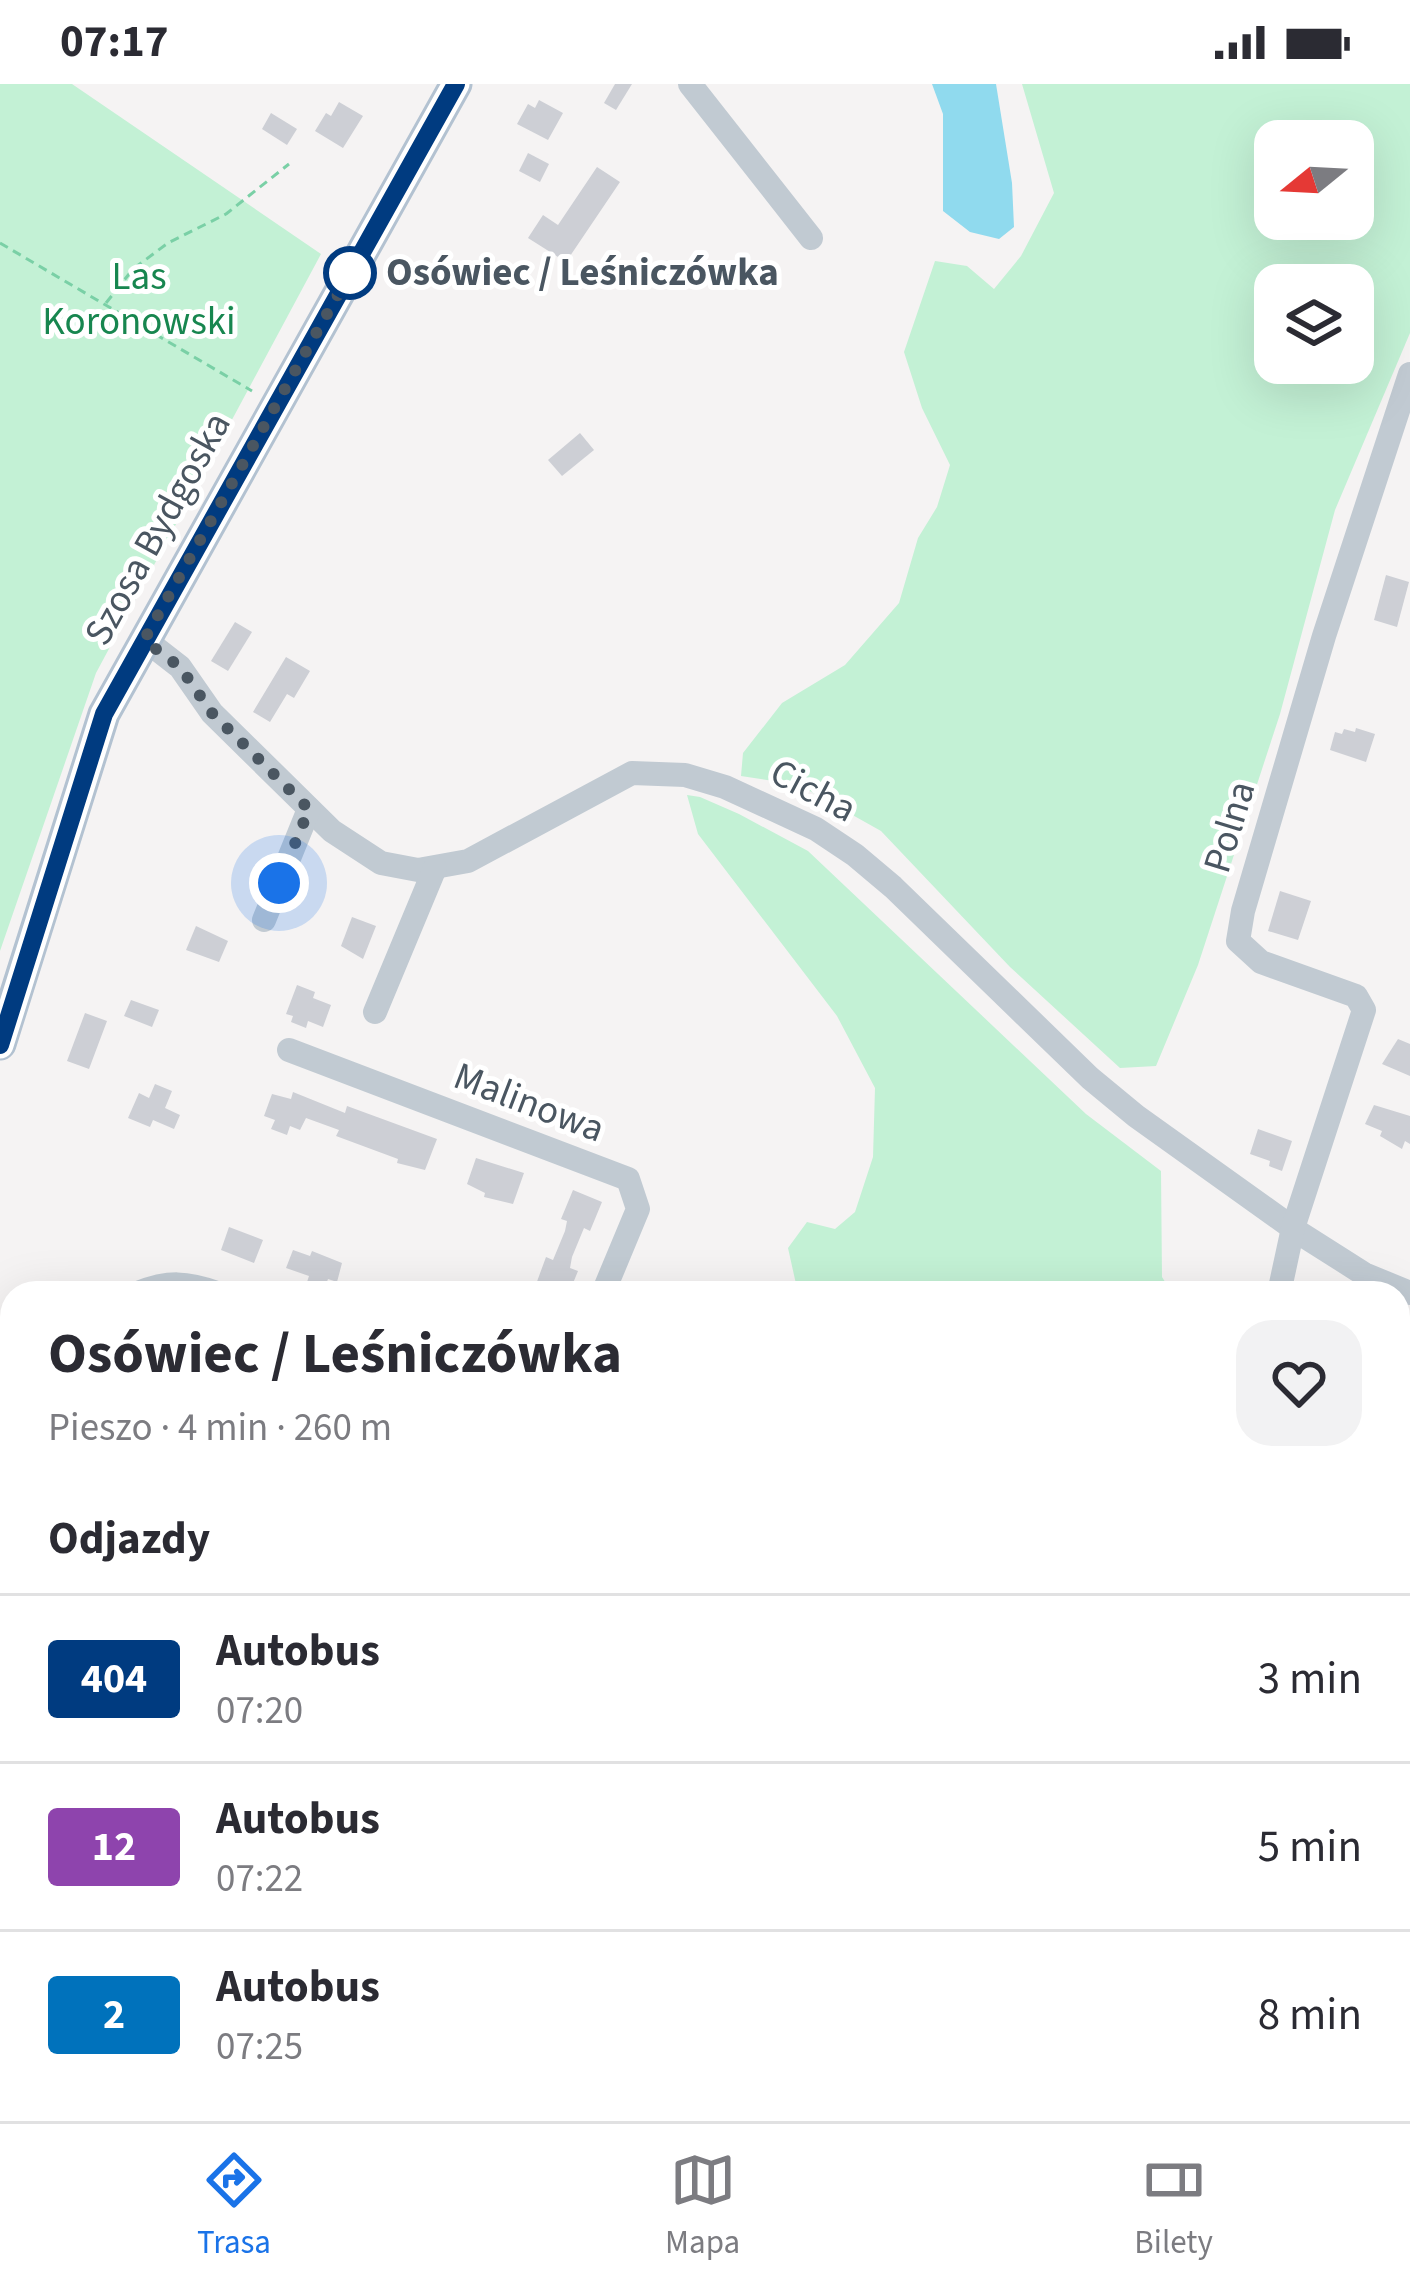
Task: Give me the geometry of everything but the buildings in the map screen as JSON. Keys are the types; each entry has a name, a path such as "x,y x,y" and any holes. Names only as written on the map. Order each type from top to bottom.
{"main road":[{"name":"Szosa Bydgoska","path":"0,1044 104,714 456,84"}],"street":[{"path":"690,84 811,238"},
{"name":"Polna","path":"1293,1228 1364,1010 1356,996 1261,962 1238,940 1324,636 1410,374"},
{"name":"Cicha","path":"144,640 180,667 212,713 332,831 381,863 435,868 495,849 632,773 686,776 768,804 855,855 1136,1116 1293,1228 1381,1281"},
{"path":"264,920 309,809"},
{"path":"375,1012 435,868"},
{"name":"Malinowa","path":"289,1050 628,1179 638,1209 608,1281"},
{"path":"1282,1281 1293,1228"}],"path":[{"path":"105,305 133,269 168,243 226,214 289,164"},
{"path":"0,243 276,405"}],"green space":[{"name":"Las Koronowski","path":"0,84 72,84 321,254 96,673 0,951"},
{"path":"1022,84 1410,84 1410,333 1335,510 1280,714 1198,965 1156,1066 1120,1068 1010,967 881,831 799,785 741,776 743,753 782,703 845,665 899,603 918,538 937,507 950,465 922,408 904,352 935,261 967,266 994,289 1021,256 1054,193"},
{"path":"687,795 739,814 808,851 1086,1114 1161,1171 1164,1281 795,1281 788,1248 807,1222 835,1229 855,1212 873,1157 875,1088 837,1016 698,834"}],"water":[{"path":"932,84 996,84 1014,227 999,239 970,232 943,211 943,114"}],"bus line":[{"name":"404","path":"0,1045 104,714 456,84"}],"place":[{"name":"Osówiec / Leśniczówka","path":"350,273"}],"route":[{"path":"279,883 309,809 212,713 180,667 144,640 350,273"}]}
